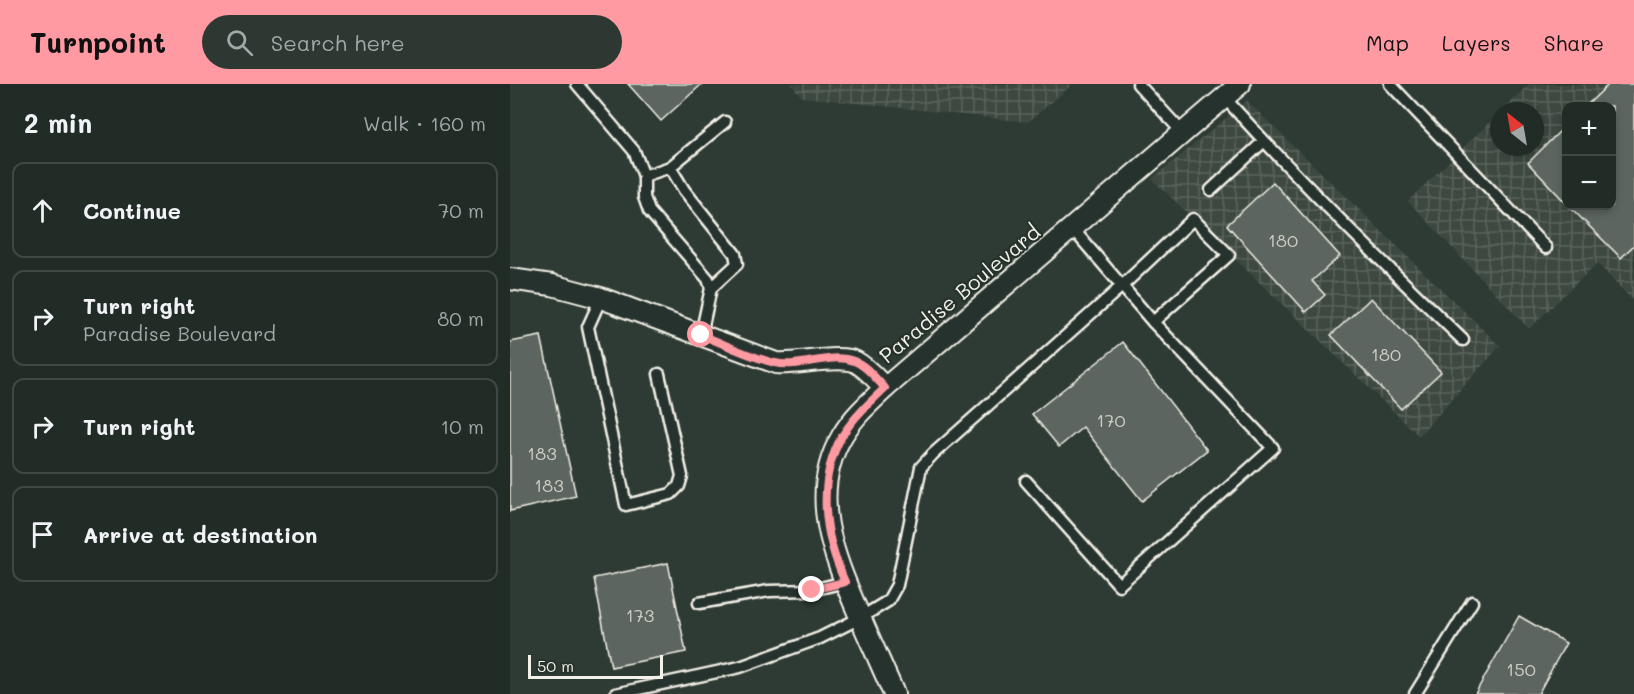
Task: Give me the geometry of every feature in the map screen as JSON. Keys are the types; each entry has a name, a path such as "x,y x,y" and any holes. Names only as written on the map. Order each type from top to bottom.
{"street":[{"name":"Paradise Boulevard","path":"894,694 829,540 825,488 832,459 842,436 859,413 885,388 1240,84"},
{"path":"510,279 552,285 601,298 776,363 796,364 843,359 854,361 864,367 885,388"}],"lane":[{"path":"577,84 634,151 644,176 644,197 649,210 708,279 711,288 701,335"},
{"path":"1138,84 1183,133"},
{"path":"1390,84 1546,248"},
{"path":"1224,97 1263,142 1463,340"},
{"path":"644,176 670,166 725,122"},
{"path":"1211,190 1263,142"},
{"path":"670,166 684,190 735,254 737,264 711,288"},
{"path":"615,694 740,667 820,638 860,618 888,600 897,585 921,467 1193,219 1229,255 1153,322"},
{"path":"1026,481 1119,585 1273,447 1153,322 1072,228"},
{"path":"601,298 588,327 626,505 671,494 679,486 681,476 659,374"},
{"path":"699,603 769,591 812,590 845,582"},
{"path":"1415,694 1472,602"}],"shaded area":[{"path":"791,84 1073,84 1028,122 802,97"},
{"path":"1529,84 1634,84 1634,302 1597,263 1529,329 1408,201 1490,122 1490,156 1544,156 1544,102 1510,102"},
{"path":"1247,101 1500,346 1419,436 1152,179"}],"building":[{"path":"628,84 702,84 661,121"},
{"path":"1609,84 1634,84 1634,245 1621,258 1573,210 1616,210 1616,102 1590,102"},
{"path":"1562,129 1562,199 1528,163 1535,156 1544,156 1544,147"},
{"path":"1273,182 1340,256 1312,281 1325,295 1306,312 1227,225"},
{"path":"1371,298 1441,372 1401,409 1331,335"},
{"path":"541,336 576,496 510,511 510,342"},
{"path":"1123,342 1207,450 1142,501 1083,427 1059,447 1032,414"},
{"path":"668,563 686,652 611,667 594,578"},
{"path":"1519,616 1566,643 1538,694 1475,694"}],"route":[{"path":"701,335 776,363 796,364 843,359 854,361 864,367 885,388 859,413 842,436 832,459 825,488 829,540 845,582 812,590"}]}
